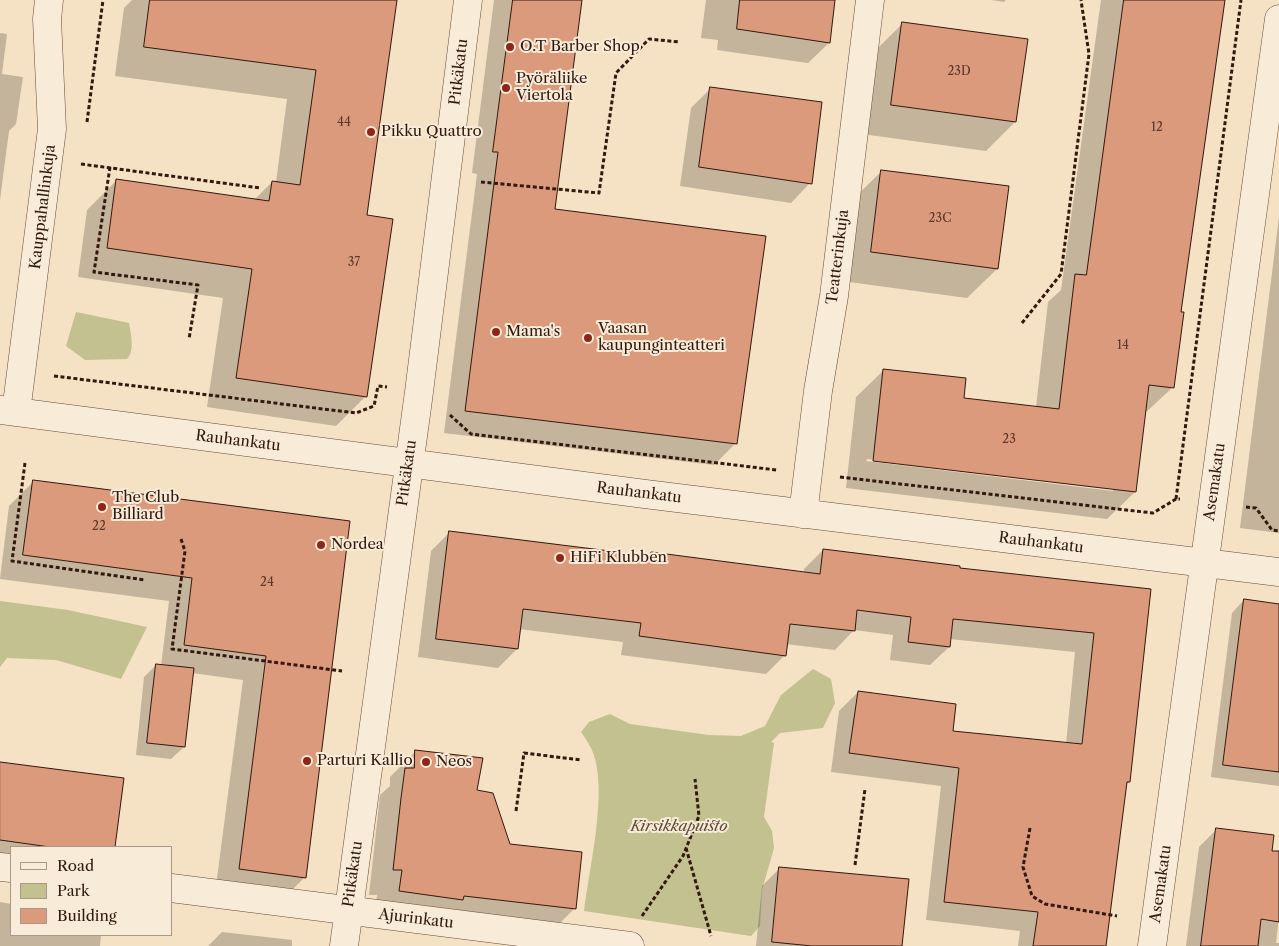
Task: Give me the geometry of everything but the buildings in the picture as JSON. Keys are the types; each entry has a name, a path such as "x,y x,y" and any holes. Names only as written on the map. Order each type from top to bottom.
{"street":[{"name":"Kauppahallinkuja","path":"8,411 22,372 52,129 47,19 49,0"},
{"name":"Pitkäkatu","path":"344,946 419,392 468,0"},
{"name":"Teatterinkuja","path":"803,514 818,391 834,296 870,0"},
{"name":"Asemakatu","path":"1152,946 1279,19"},
{"name":"Rauhankatu","path":"8,411 803,514 1279,572"},
{"name":"Ajurinkatu","path":"172,888 630,946"}],"path":[{"path":"1022,323 1061,274 1089,54 1081,0"},
{"path":"1176,499 1242,0"},
{"path":"481,182 599,193 616,73 649,39 680,42"},
{"path":"81,164 260,188"},
{"path":"110,167 94,272 198,285 189,339"},
{"path":"22,372 356,413 374,406 378,386 453,398 450,416 471,434 1153,513 1176,499 1256,508 1272,530 1279,531"},
{"path":"25,463 12,561 145,580"},
{"path":"181,539 185,551 172,649 342,671"},
{"path":"516,811 524,753 581,760"},
{"path":"640,919 686,848 700,816 695,779"},
{"path":"855,864 865,789"},
{"path":"1030,828 1023,867 1032,896 1044,904 1117,916"},
{"path":"686,848 711,936"}],"green space":[{"path":"76,312 129,323 132,347 127,359 85,360 66,346"},
{"path":"0,601 68,610 147,627 121,679 56,660 7,658 0,667"},
{"name":"Kirsikkapuisto","path":"813,669 831,679 835,703 823,728 780,733 771,742 774,743 764,817 772,831 774,848 762,890 760,926 751,936 584,911 599,798 595,759 581,732 589,722 610,714 630,724 709,735 741,736 765,726 781,695"}],"place":[{"name":"O.T Barber Shop","path":"510,47"},
{"name":"Pyöräliike Viertola","path":"506,88"},
{"name":"Pikku Quattro","path":"371,132"},
{"name":"Mama's","path":"496,332"},
{"name":"Vaasan kaupunginteatteri","path":"588,338"},
{"name":"The Club Billiard","path":"102,507"},
{"name":"Nordea","path":"321,545"},
{"name":"HiFi Klubben","path":"560,558"},
{"name":"Parturi Kallio","path":"307,761"},
{"name":"Neos","path":"426,762"}]}
